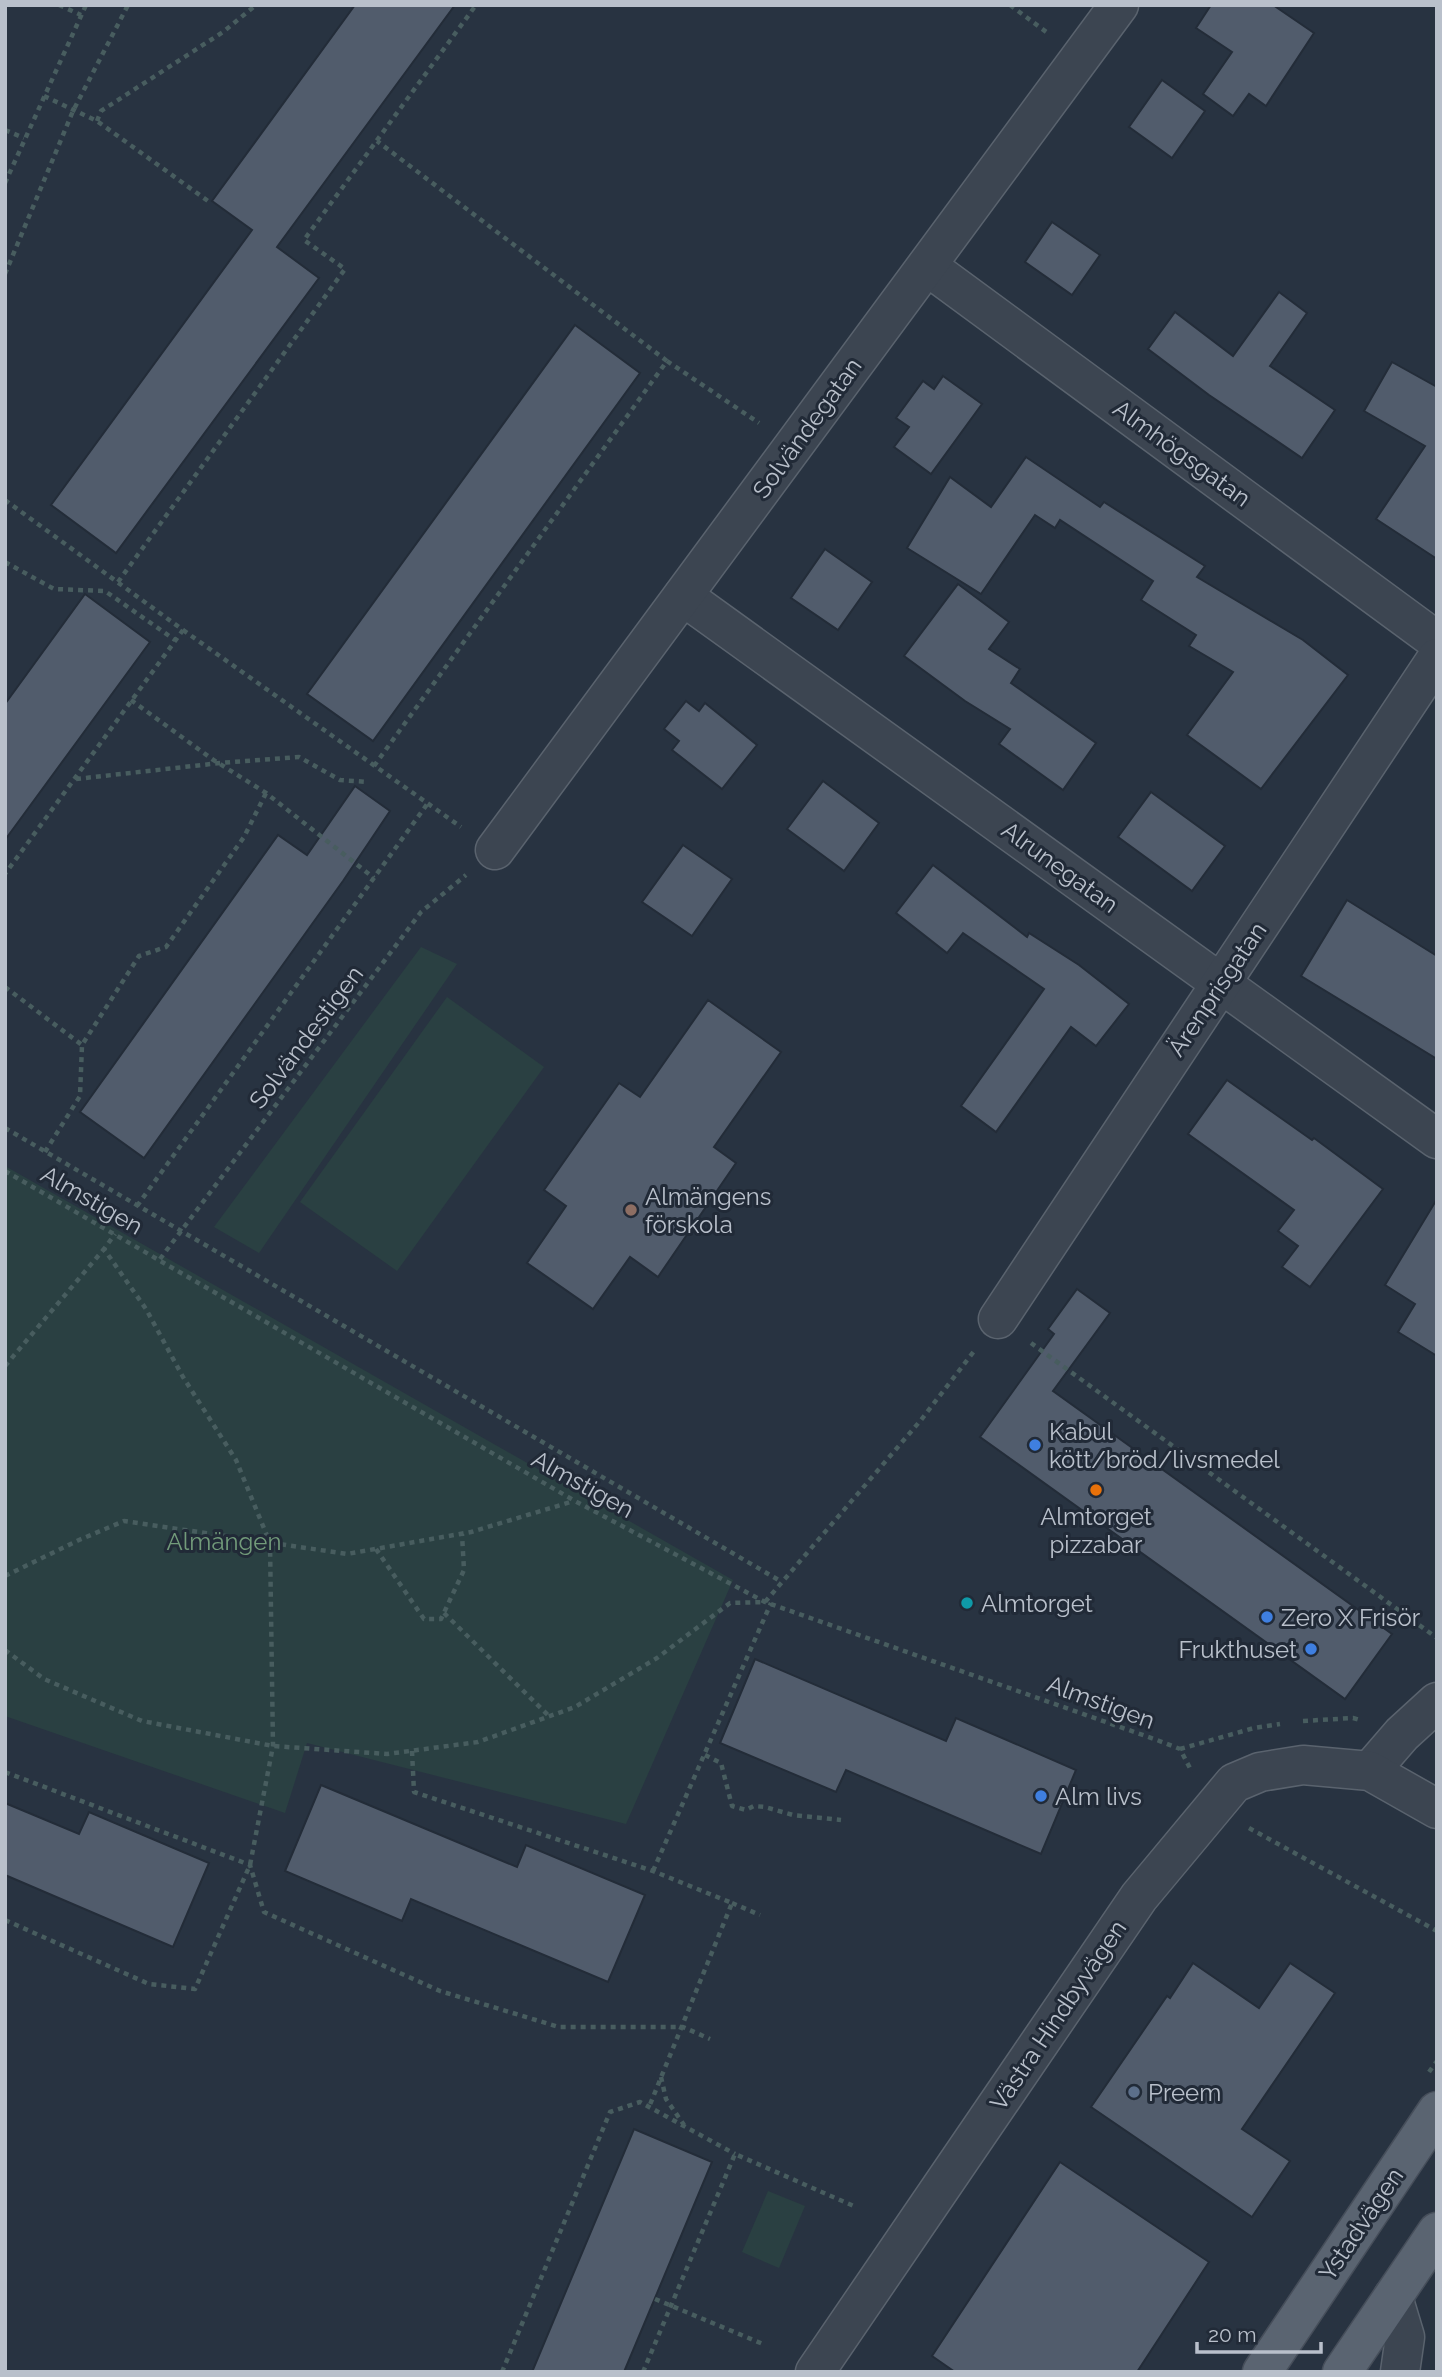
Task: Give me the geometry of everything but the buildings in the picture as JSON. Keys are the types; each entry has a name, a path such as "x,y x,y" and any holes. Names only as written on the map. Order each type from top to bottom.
{"main road":[{"name":"Ystadvägen","path":"1262,2372 1437,2111"},
{"path":"1342,2372 1437,2232"}],"street":[{"name":"Solvändegatan","path":"495,850 1119,5"},
{"name":"Almhögsgatan","path":"926,265 1437,641"},
{"name":"Alrunegatan","path":"683,596 1437,1139"},
{"name":"Ärenprisgatan","path":"998,1319 1437,658"},
{"path":"1370,1772 1402,1734 1437,1702"},
{"name":"Västra Hindbyvägen","path":"816,2372 1139,1897 1234,1783 1259,1772 1303,1765 1370,1772 1437,1809"},
{"path":"1393,2297 1405,2337 1400,2372"}],"path":[{"path":"59,5 82,15"},
{"path":"5,183 86,5"},
{"path":"5,274 74,111 128,5"},
{"path":"97,121 101,111 223,32 256,5"},
{"path":"118,582 345,270 304,240 475,5"},
{"path":"44,96 97,121 208,201"},
{"path":"5,130 24,138"},
{"path":"377,141 667,361 793,447"},
{"path":"374,766 667,361"},
{"path":"5,500 183,630 495,850"},
{"path":"5,562 54,589 105,591 175,640"},
{"path":"5,874 183,630"},
{"path":"131,701 266,793 374,878"},
{"path":"75,779 299,757 340,780 368,782"},
{"path":"45,1152 80,1096 82,1045 139,956 166,947 244,837 266,793"},
{"path":"137,1206 428,803"},
{"name":"Solvändestigen","path":"160,1259 421,912 495,850"},
{"path":"5,987 82,1045"},
{"path":"5,1128 782,1582"},
{"name":"Almstigen","path":"5,1171 575,1501 768,1603 1180,1749"},
{"path":"5,1366 115,1234"},
{"path":"5,1920 149,1984 195,1989 250,1865 273,1746 270,1543 236,1460 183,1377 146,1309 104,1249"},
{"path":"653,1871 768,1603 782,1582 921,1420 998,1319 1437,1638"},
{"path":"5,1576 124,1521 347,1554 462,1534 575,1501"},
{"path":"376,1549 425,1619 441,1619 464,1570 462,1534"},
{"path":"5,1650 44,1679 142,1721 273,1746 387,1754 478,1742 575,1707 657,1658 730,1603 768,1603"},
{"path":"444,1614 549,1716"},
{"path":"412,1751 414,1792 653,1871 760,1915"},
{"path":"705,1755 720,1763 732,1807 746,1810 765,1807 793,1815 841,1820"},
{"path":"5,1772 250,1865"},
{"path":"1213,1808 1437,1931"},
{"path":"250,1865 264,1912 440,1991 559,2027 683,2027 710,2039"},
{"path":"649,2107 732,1903"},
{"path":"661,2076 666,2099 685,2127"},
{"path":"502,2372 610,2112 640,2102 735,2154 856,2207"},
{"path":"643,2372 735,2154"},
{"path":"655,2299 763,2344"}],"green space":[{"path":"421,947 457,964 259,1253 214,1227"},
{"path":"447,997 544,1067 397,1271 300,1202"},
{"name":"Almängen","path":"5,1166 733,1580 626,1824 307,1743 285,1813 5,1716"},
{"path":"768,2191 805,2206 779,2268 742,2252"}],"place":[{"name":"Almängens förskola","path":"631,1210"},
{"name":"Kabul kött/bröd/livsmedel","path":"1035,1445"},
{"name":"Almtorget pizzabar","path":"1096,1490"},
{"name":"Almtorget","path":"967,1603"},
{"name":"Zero X Frisör","path":"1267,1617"},
{"name":"Frukthuset","path":"1311,1649"},
{"name":"Alm livs","path":"1041,1796"},
{"name":"Preem","path":"1134,2092"}]}
